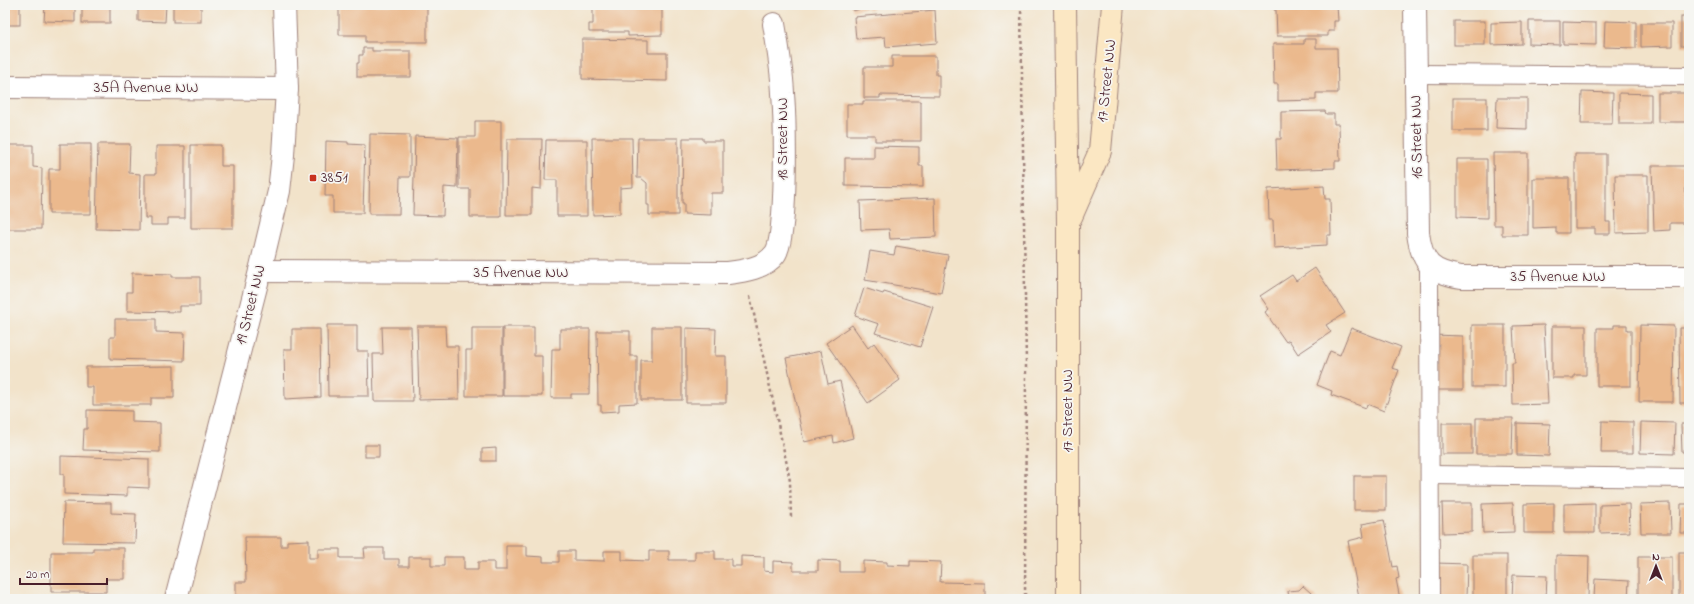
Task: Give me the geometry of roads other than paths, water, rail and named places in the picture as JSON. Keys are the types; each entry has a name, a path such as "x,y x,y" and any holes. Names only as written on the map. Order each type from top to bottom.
{"main road":[{"name":"17 Street NW","path":"1065,5 1068,223 1068,599"},
{"name":"17 Street NW","path":"1068,223 1100,151 1113,5"}],"street":[{"name":"19 Street NW","path":"176,599 260,271 278,191 283,155 287,89 284,5"},
{"name":"16 Street NW","path":"1415,5 1418,233 1422,255 1429,266"},
{"name":"18 Street NW","path":"774,24 782,75 784,109 784,211 780,242 776,254"},
{"name":"35A Avenue NW","path":"5,87 287,89"},
{"name":"35 Avenue NW","path":"260,271 728,273 744,271 766,262 776,254"},
{"name":"35 Avenue NW","path":"1429,266 1442,274 1462,277 1689,277"}],"lane":[{"path":"1416,74 1689,76"},
{"path":"1429,266 1431,474 1430,599"},
{"path":"1431,474 1689,478"}],"place":[{"name":"3851","path":"313,178"}]}
